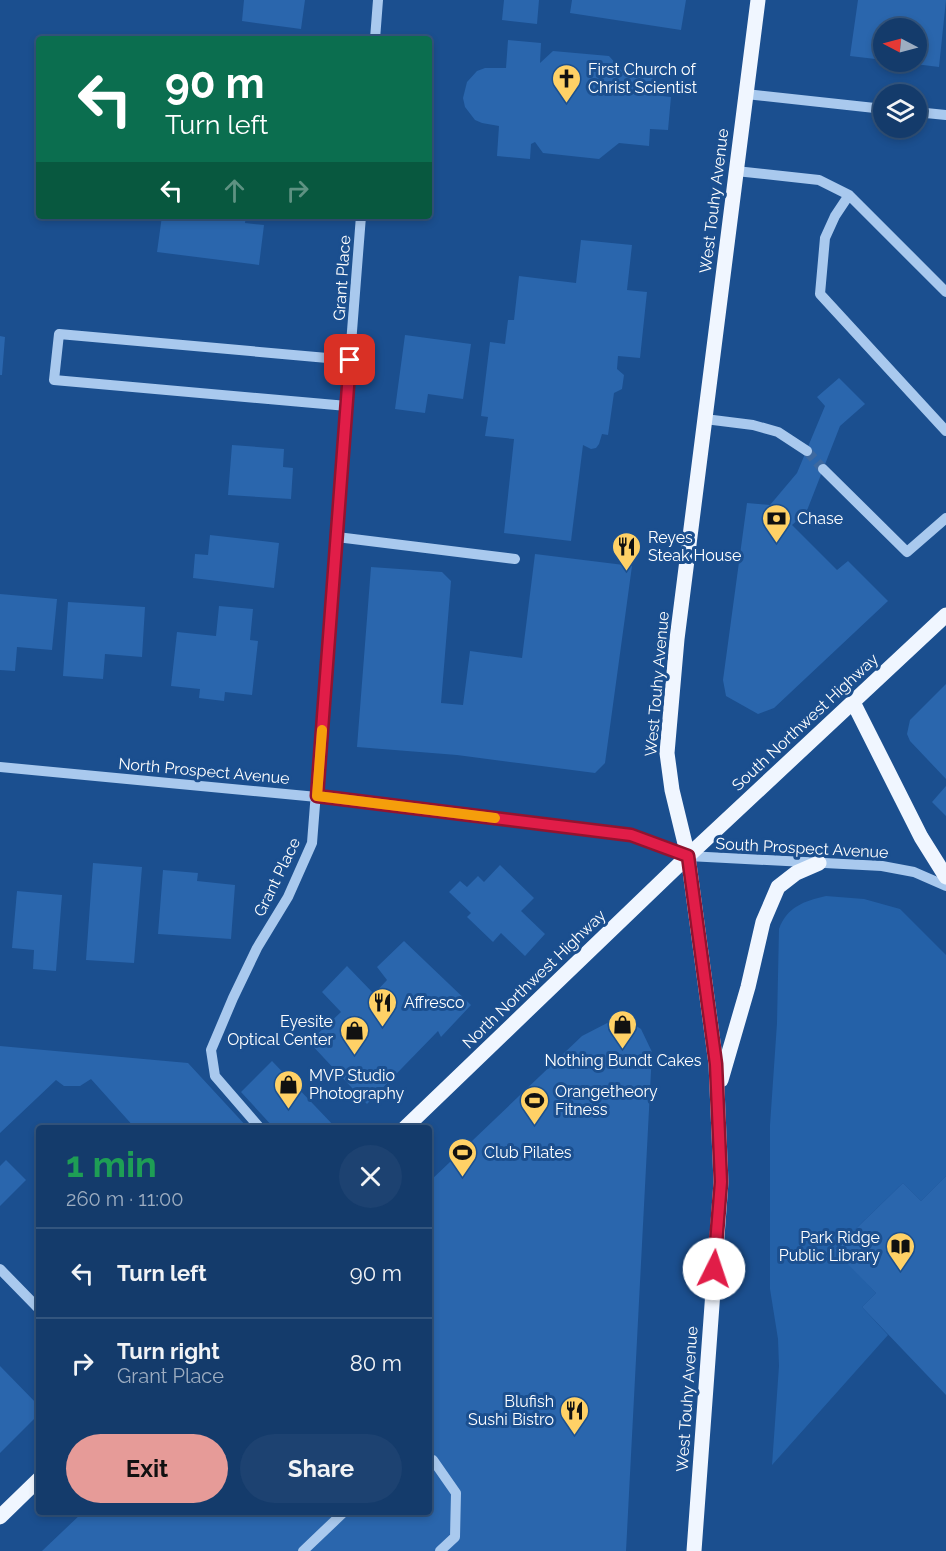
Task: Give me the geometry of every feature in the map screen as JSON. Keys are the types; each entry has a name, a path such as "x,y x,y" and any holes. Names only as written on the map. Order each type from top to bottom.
{"main road":[{"name":"West Touhy Avenue","path":"694,1551 721,1182 716,1064 688,856 672,790 667,753 677,639 758,0"},
{"name":"South Northwest Highway","path":"688,856 946,615"},
{"path":"853,702 921,837 946,877"},
{"name":"North Northwest Highway","path":"408,1125 688,856"},
{"path":"717,1094 748,987 763,922 778,887 796,873 819,863"},
{"path":"0,1516 36,1482"}],"street":[{"path":"375,36 378,0"},
{"path":"746,94 873,108"},
{"path":"927,113 946,115"},
{"path":"736,171 819,180 849,195 946,292"},
{"path":"849,195 835,216 825,238 820,294 946,431"},
{"name":"Grant Place","path":"257,1125 215,1076 211,1050 243,978 288,897 312,843 361,219"},
{"path":"346,406 54,380 59,334 350,360"},
{"path":"705,419 753,425 778,432 807,451"},
{"path":"823,469 907,552 946,518"},
{"path":"337,537 515,559"},
{"name":"North Prospect Avenue","path":"0,767 317,796 631,835 688,856"},
{"name":"South Prospect Avenue","path":"688,856 882,866 914,872 946,886"},
{"path":"0,1269 36,1306"},
{"path":"432,1460 456,1494 455,1537 440,1551"},
{"path":"303,1551 341,1515"}],"shaded area":[{"path":"826,896 864,899 900,909 946,955 946,1176 921,1201 903,1183 835,1249 876,1293 862,1307 888,1335 772,1465 779,1366 778,1339 770,1289 770,1125 777,1023 779,929 782,921 797,906"}],"building":[{"path":"244,0 305,0 301,29 242,21"},
{"path":"504,0 539,0 537,24 502,20"},
{"path":"572,0 686,0 681,30 570,13"},
{"path":"858,0 946,0 939,67 927,66 927,18 873,18 873,59 850,56"},
{"name":"First Church of Christ Scientist","path":"508,40 541,43 540,63 553,51 609,56 626,75 656,78 654,95 671,97 668,130 650,129 649,146 619,143 599,159 543,153 535,142 531,144 530,159 497,156 499,126 475,120 465,107 463,98 467,82 477,71 485,68 506,68"},
{"path":"162,219 246,219 245,223 264,225 259,265 157,252"},
{"path":"581,240 632,245 627,290 647,292 640,358 618,356 617,369 624,375 622,389 614,393 608,435 602,434 596,448 591,449 583,445 571,541 504,533 514,439 485,436 488,417 481,416 490,342 505,344 508,320 514,320 519,276 576,283"},
{"path":"405,335 471,344 463,399 428,394 425,413 395,409"},
{"path":"0,336 5,337 2,375 0,375"},
{"name":"Chase","path":"839,378 865,404 840,426 806,513 792,525 837,570 848,561 888,601 774,708 758,714 726,696 723,680 747,503 770,505 797,473 825,406 817,397"},
{"path":"232,445 284,449 283,467 293,468 291,499 228,495"},
{"path":"210,535 279,543 274,588 193,578 195,554 208,555"},
{"path":"535,554 632,566 605,763 595,773 457,755 357,747 371,567 442,572 451,581 441,703 463,705 470,651 522,658"},
{"path":"0,594 57,599 52,650 17,647 15,671 0,670"},
{"path":"68,602 145,607 142,657 105,654 103,679 63,676"},
{"path":"219,606 253,609 250,640 258,641 252,695 225,692 224,701 199,698 200,689 171,686 177,632 216,636"},
{"path":"946,684 946,779 910,741 907,734 910,720"},
{"path":"946,786 946,816 932,802"},
{"path":"93,863 142,867 134,963 86,960"},
{"path":"500,865 534,898 521,911 545,934 525,956 501,933 493,942 467,917 471,913 449,892 460,881 467,887 478,876 484,882"},
{"path":"163,870 198,873 197,881 235,885 231,939 158,934"},
{"path":"17,891 62,895 56,971 33,969 34,950 12,948"},
{"path":"404,941 471,1005 441,1037 438,1031 367,1104 309,1042 341,1012 322,992 347,966 374,994 387,980 377,967"},
{"path":"613,1020 630,1022 641,1029 652,1052 626,1551 42,1551 80,1515 432,1515 432,1179 582,1036"},
{"path":"0,1046 188,1063 245,1125 132,1125 91,1079 80,1086 64,1086 56,1080 0,1133"},
{"name":"MVP Studio Photography","path":"272,1061 333,1125 271,1125 241,1092"},
{"path":"6,1160 26,1180 0,1206 0,1166"},
{"name":"Park Ridge Public Library","path":"946,1176 946,1395 862,1307 876,1293 834,1250 903,1183 921,1201"},
{"path":"0,1366 36,1403 36,1417 0,1453"}],"tunnel":[{"path":"807,451 823,469"}],"slow traffic":[{"path":"322,730 317,796 495,818"}],"place":[{"name":"First Church of Christ Scientist","path":"567,104"},
{"name":"Chase","path":"776,544"},
{"name":"Reyes Steak House","path":"627,572"},
{"name":"Affresco","path":"383,1028"},
{"name":"Nothing Bundt Cakes","path":"623,1050"},
{"name":"Eyesite Optical Center","path":"354,1056"},
{"name":"MVP Studio Photography","path":"288,1110"},
{"name":"Orangetheory Fitness","path":"534,1126"},
{"name":"Club Pilates","path":"463,1178"},
{"name":"Park Ridge Public Library","path":"901,1272"},
{"name":"Blufish Sushi Bistro","path":"575,1436"}],"route":[{"path":"350,360 317,796 631,835 688,856 716,1064 721,1182 714,1269"}]}
